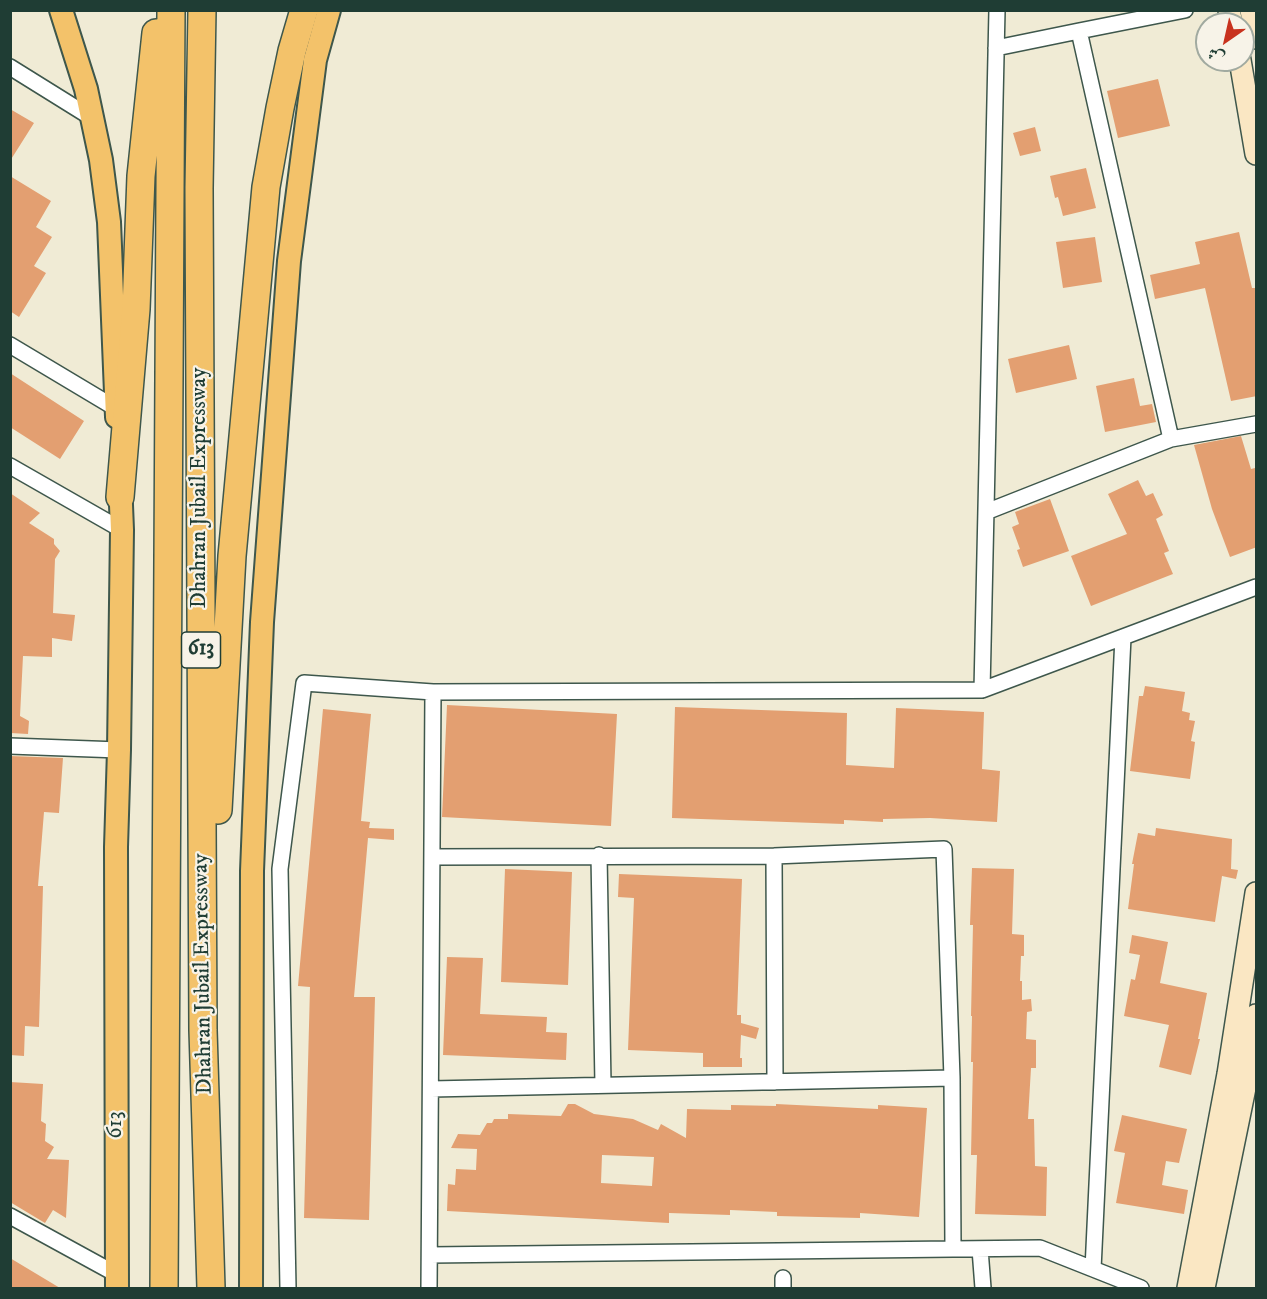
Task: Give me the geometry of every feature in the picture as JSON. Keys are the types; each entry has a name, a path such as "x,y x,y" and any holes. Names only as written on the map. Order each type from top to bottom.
{"highway":[{"path":"120,497 136,309 141,176 158,10"},
{"name":"Dhahran Jubail Expressway","path":"164,1288 171,10"},
{"name":"Dhahran Jubail Expressway","path":"202,10 199,188 203,1030 211,1288"},
{"path":"203,1030 232,556 266,187 292,51 304,10"}],"main road":[{"name":"613","path":"61,10 86,89 101,160 109,222 122,530 120,750 116,847 117,1281"},
{"path":"251,1288 252,871 262,622 289,261 315,60 329,10"}],"street":[{"path":"982,690 997,10"},
{"path":"996,48 1185,10"},
{"path":"1251,10 1257,38"},
{"path":"1079,31 1171,439"},
{"path":"10,67 92,118"},
{"path":"1242,72 1257,154"},
{"path":"10,345 117,409"},
{"path":"986,512 1171,439 1257,424"},
{"path":"10,466 122,530"},
{"path":"288,1288 280,869 304,683 433,692 982,690 1257,587"},
{"path":"1093,1269 1123,637"},
{"path":"429,1288 433,692"},
{"path":"10,746 120,750"},
{"path":"432,857 774,856 944,849 952,1078 953,1249"},
{"path":"599,855 603,1085"},
{"path":"774,856 775,1082"},
{"path":"1188,1288 1257,893"},
{"path":"1204,1288 1252,1076 1257,1015"},
{"path":"431,1089 952,1078"},
{"path":"10,1216 117,1281"},
{"path":"430,1255 1040,1248 1141,1288"},
{"path":"980,1249 983,1288"}],"building":[{"path":"1158,79 1170,126 1118,138 1107,91"},
{"path":"10,109 34,123 10,161"},
{"path":"1035,127 1041,151 1020,156 1013,133"},
{"path":"1086,168 1096,208 1063,216 1058,197 1055,198 1050,176"},
{"path":"10,176 51,201 36,227 52,237 34,266 46,273 19,317 10,311"},
{"path":"1239,232 1252,288 1255,288 1257,295 1257,396 1231,401 1205,288 1155,299 1150,275 1200,264 1195,242"},
{"path":"1095,237 1102,282 1063,288 1056,242"},
{"path":"1069,345 1077,379 1016,393 1008,359"},
{"path":"10,373 84,421 60,459 10,427"},
{"path":"1134,378 1140,406 1152,404 1156,422 1105,432 1096,386"},
{"path":"1241,436 1251,469 1255,468 1257,473 1257,547 1230,557 1212,509 1194,445"},
{"path":"1138,480 1146,496 1153,493 1163,515 1156,519 1169,551 1164,553 1173,574 1091,606 1071,556 1127,534 1108,494"},
{"path":"10,493 40,513 29,523 54,539 54,544 60,551 55,559 53,613 75,615 72,641 52,638 52,657 23,656 20,716 29,721 28,734 10,733"},
{"path":"1050,499 1069,551 1023,567 1017,550 1020,549 1012,527 1019,524 1015,512"},
{"path":"1145,686 1185,692 1182,711 1190,713 1189,720 1195,721 1191,741 1195,742 1190,779 1130,771 1139,696 1143,696"},
{"path":"447,705 617,714 611,826 442,817"},
{"path":"675,707 847,713 846,765 894,768 896,708 984,712 982,769 1000,771 997,822 930,818 883,819 883,822 844,820 844,824 672,818"},
{"path":"323,709 371,714 361,821 370,822 369,828 394,829 394,840 368,838 354,997 375,997 369,1220 304,1218 310,987 298,986"},
{"path":"10,756 63,758 59,813 44,812 38,886 43,886 39,1027 25,1026 24,1056 10,1055"},
{"path":"1156,828 1232,839 1231,869 1238,870 1236,879 1222,876 1215,922 1128,909 1134,864 1132,864 1138,833 1155,836"},
{"path":"972,868 1014,869 1012,934 1024,935 1024,956 1021,956 1020,981 1022,981 1022,1000 1031,999 1032,1011 1027,1012 1026,1039 1036,1040 1036,1068 1031,1068 1028,1119 1034,1119 1035,1166 1047,1167 1046,1216 975,1214 977,1155 971,1155 973,925 970,925"},
{"path":"505,869 572,872 568,985 501,982"},
{"path":"619,874 742,879 737,1015 741,1015 741,1023 759,1028 756,1039 741,1035 742,1067 703,1067 703,1053 628,1050 634,898 618,897"},
{"path":"1132,935 1168,942 1160,983 1207,993 1198,1039 1200,1039 1191,1075 1159,1067 1169,1025 1124,1016 1131,979 1135,980 1140,955 1129,953"},
{"path":"447,957 483,958 480,1014 547,1017 546,1032 567,1033 566,1060 443,1055"},
{"path":"10,1082 43,1084 41,1121 46,1124 45,1141 54,1147 47,1159 69,1160 66,1218 53,1210 45,1223 10,1202"},
{"path":"568,1104 575,1104 594,1114 633,1119 658,1130 661,1124 686,1138 687,1109 731,1110 731,1105 776,1106 776,1104 878,1109 878,1105 927,1108 919,1217 860,1213 860,1218 777,1216 777,1212 730,1210 730,1215 669,1213 669,1223 447,1211 448,1184 455,1185 456,1169 476,1170 477,1149 451,1148 458,1134 480,1135 487,1123 492,1123 494,1119 508,1119 508,1114 561,1116","holes":["602,1155 654,1157 652,1186 601,1183"]},
{"path":"1122,1115 1187,1129 1179,1163 1166,1161 1162,1185 1188,1190 1184,1214 1116,1203 1125,1153 1114,1151"},
{"path":"10,1258 60,1288 10,1288"}]}
